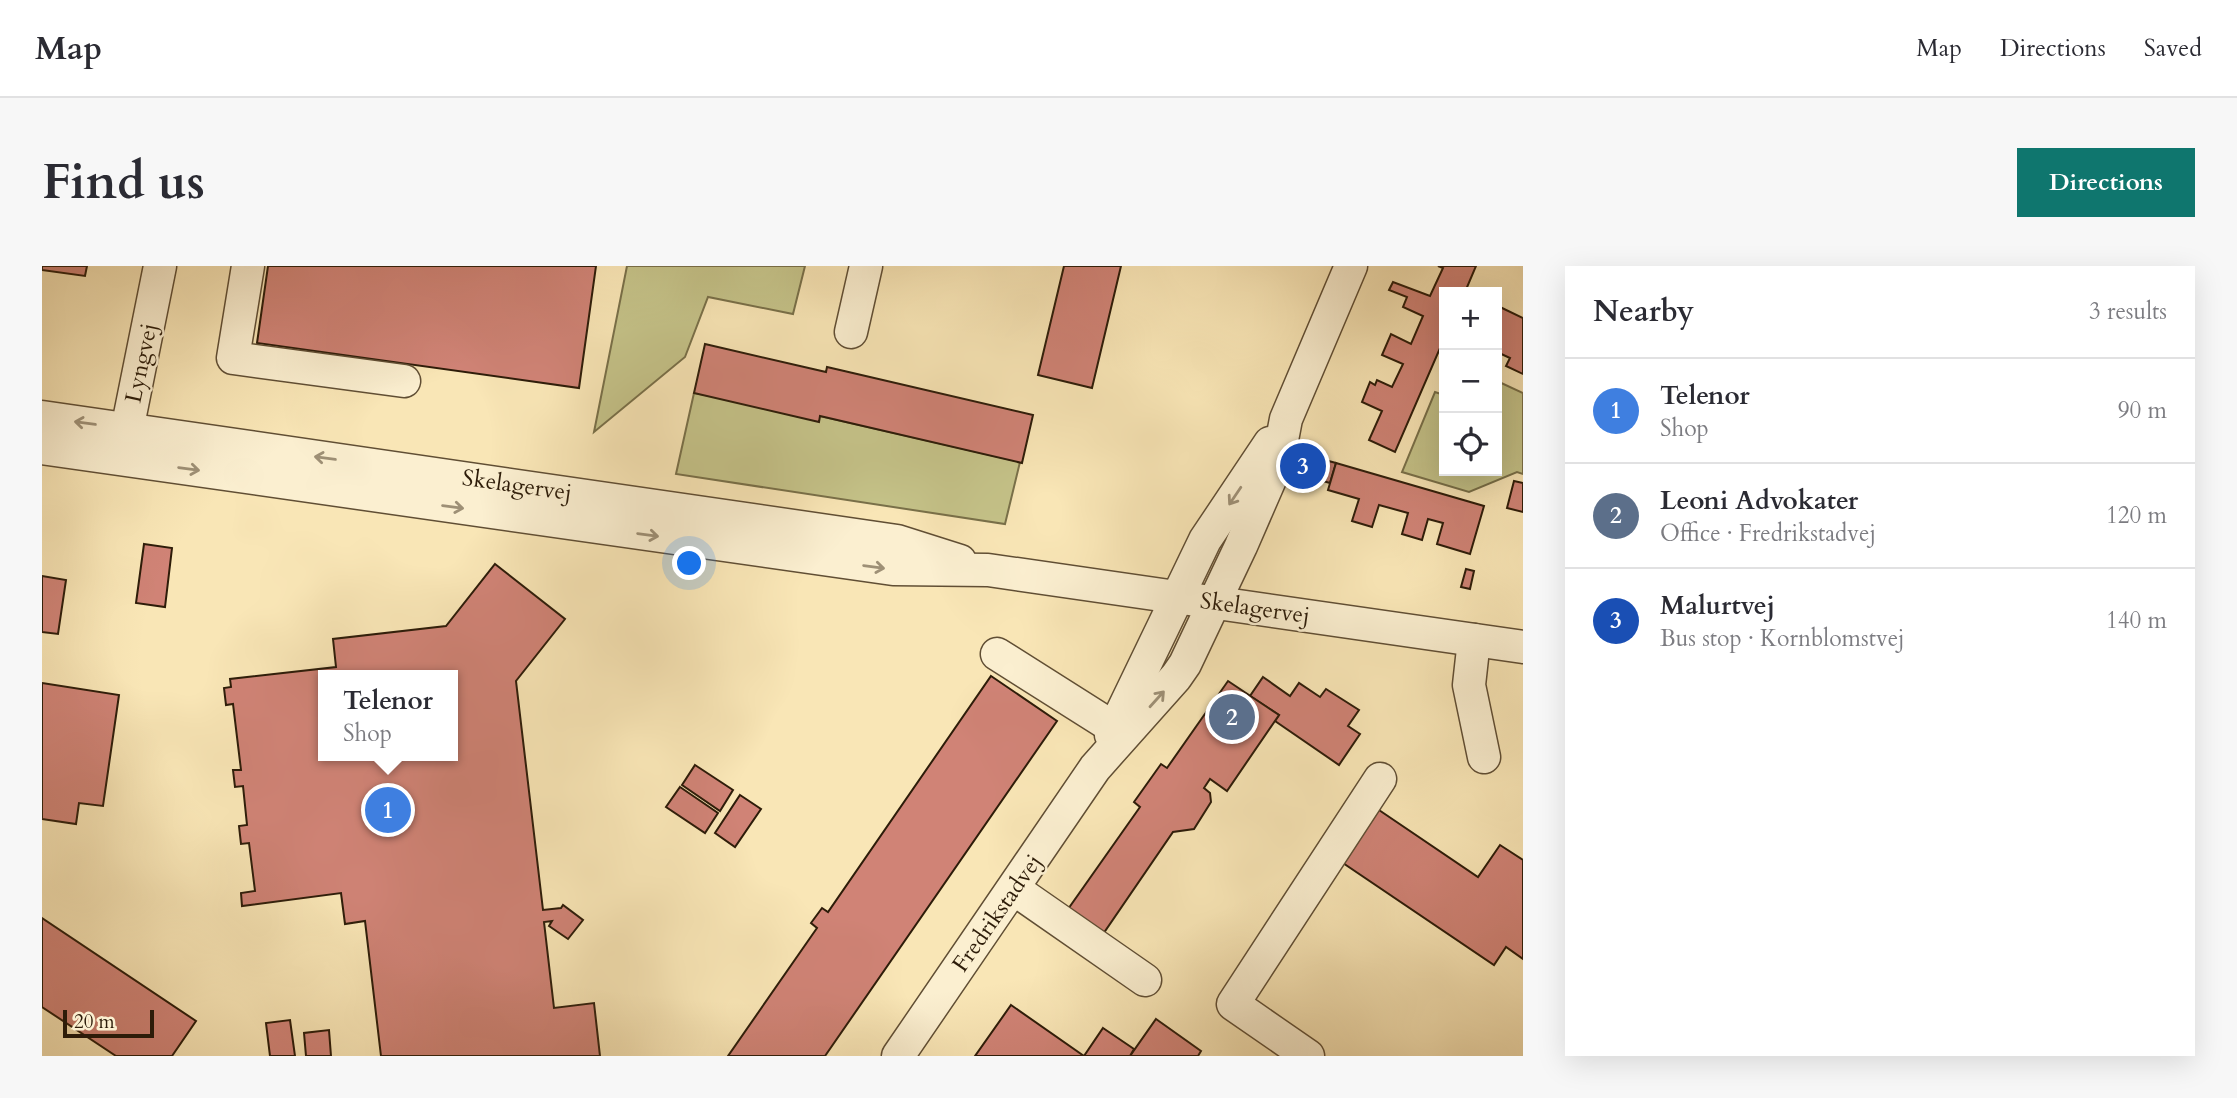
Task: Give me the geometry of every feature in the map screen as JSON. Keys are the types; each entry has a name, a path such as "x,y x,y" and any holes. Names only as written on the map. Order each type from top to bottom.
{"street":[{"name":"Lyngvej","path":"121,460 160,266"},
{"path":"248,266 233,358 404,381"},
{"path":"851,332 866,266"},
{"path":"1286,419 1351,266"},
{"name":"Skelagervej","path":"42,417 897,541 988,570"},
{"name":"Fredrikstadvej","path":"1096,768 1209,534 1286,419"},
{"name":"Fredrikstadvej","path":"898,1056 1096,768 1185,664 1278,461 1286,419"},
{"name":"Skelagervej","path":"42,448 893,569 988,570 1523,647"},
{"path":"1474,640 1469,685 1484,757"},
{"path":"998,654 1114,729"},
{"path":"1308,1056 1233,1004 1380,779"},
{"path":"1014,889 1144,980"}],"shaded area":[{"path":"627,266 805,266 793,314 708,297 685,357 594,432"},
{"path":"1502,383 1523,393 1523,474 1517,472 1469,492 1402,472 1435,392 1439,393 1439,476 1502,476"},
{"path":"694,393 820,416 1020,462 1005,524 676,474"}],"building":[{"path":"42,266 87,266 85,276 42,270"},
{"path":"268,266 596,266 579,388 257,343"},
{"path":"1064,266 1121,266 1092,388 1038,375"},
{"path":"1438,266 1476,266 1467,287 1439,287 1439,351 1395,452 1369,440 1382,411 1362,402 1370,382 1375,385 1377,380 1392,387 1403,364 1382,355 1391,334 1411,344 1423,316 1403,307 1407,297 1389,290 1393,282 1430,296 1443,268"},
{"path":"1502,308 1523,318 1523,374 1506,366 1510,358 1502,354"},
{"path":"705,344 826,372 827,367 1033,415 1022,463 820,416 819,422 694,393"},
{"path":"1310,456 1336,463 1330,483 1305,476"},
{"path":"1336,463 1484,506 1470,554 1437,544 1443,523 1428,519 1422,540 1402,534 1408,513 1379,505 1372,527 1352,521 1359,499 1328,490"},
{"path":"1514,481 1523,483 1523,512 1507,508"},
{"path":"144,544 172,548 165,607 136,603"},
{"path":"495,564 565,619 516,681 543,910 561,908 563,905 583,920 568,939 549,926 552,921 544,922 554,1008 594,1003 600,1056 381,1056 365,921 345,924 341,893 242,906 241,893 255,891 249,843 241,844 239,826 247,825 243,786 235,787 233,770 241,770 233,704 226,705 224,688 231,687 230,679 336,667 333,639 446,626"},
{"path":"1466,569 1474,571 1470,589 1461,587"},
{"path":"42,576 66,580 58,634 42,632"},
{"path":"991,676 1057,721 825,1056 728,1056 817,928 811,923 822,908 828,912"},
{"path":"1263,677 1290,696 1299,683 1320,697 1326,689 1359,710 1348,726 1360,734 1339,765 1275,721 1279,715 1250,696"},
{"path":"1228,681 1279,715 1227,791 1210,779 1204,788 1210,793 1211,802 1194,829 1173,832 1101,937 1066,912 1140,807 1134,802 1161,764 1167,768"},
{"path":"42,683 119,695 103,806 79,803 76,824 42,819"},
{"path":"695,765 733,790 720,811 682,785"},
{"path":"680,787 718,813 705,833 666,807"},
{"path":"740,795 761,809 735,847 715,833"},
{"path":"1376,808 1478,877 1500,845 1523,860 1523,959 1506,947 1494,965 1340,861"},
{"path":"42,918 196,1021 172,1056 116,1056 42,1007"},
{"path":"1011,1005 1084,1056 975,1056"},
{"path":"1156,1019 1201,1051 1198,1056 1130,1056"},
{"path":"290,1020 295,1056 270,1056 266,1023"},
{"path":"1103,1028 1134,1049 1130,1056 1084,1056"},
{"path":"329,1030 331,1056 306,1056 304,1033"}],"place":[{"name":"Malurtvej","path":"1303,466"},
{"name":"Leoni Advokater","path":"1232,717"},
{"name":"Telenor","path":"388,810"}]}
